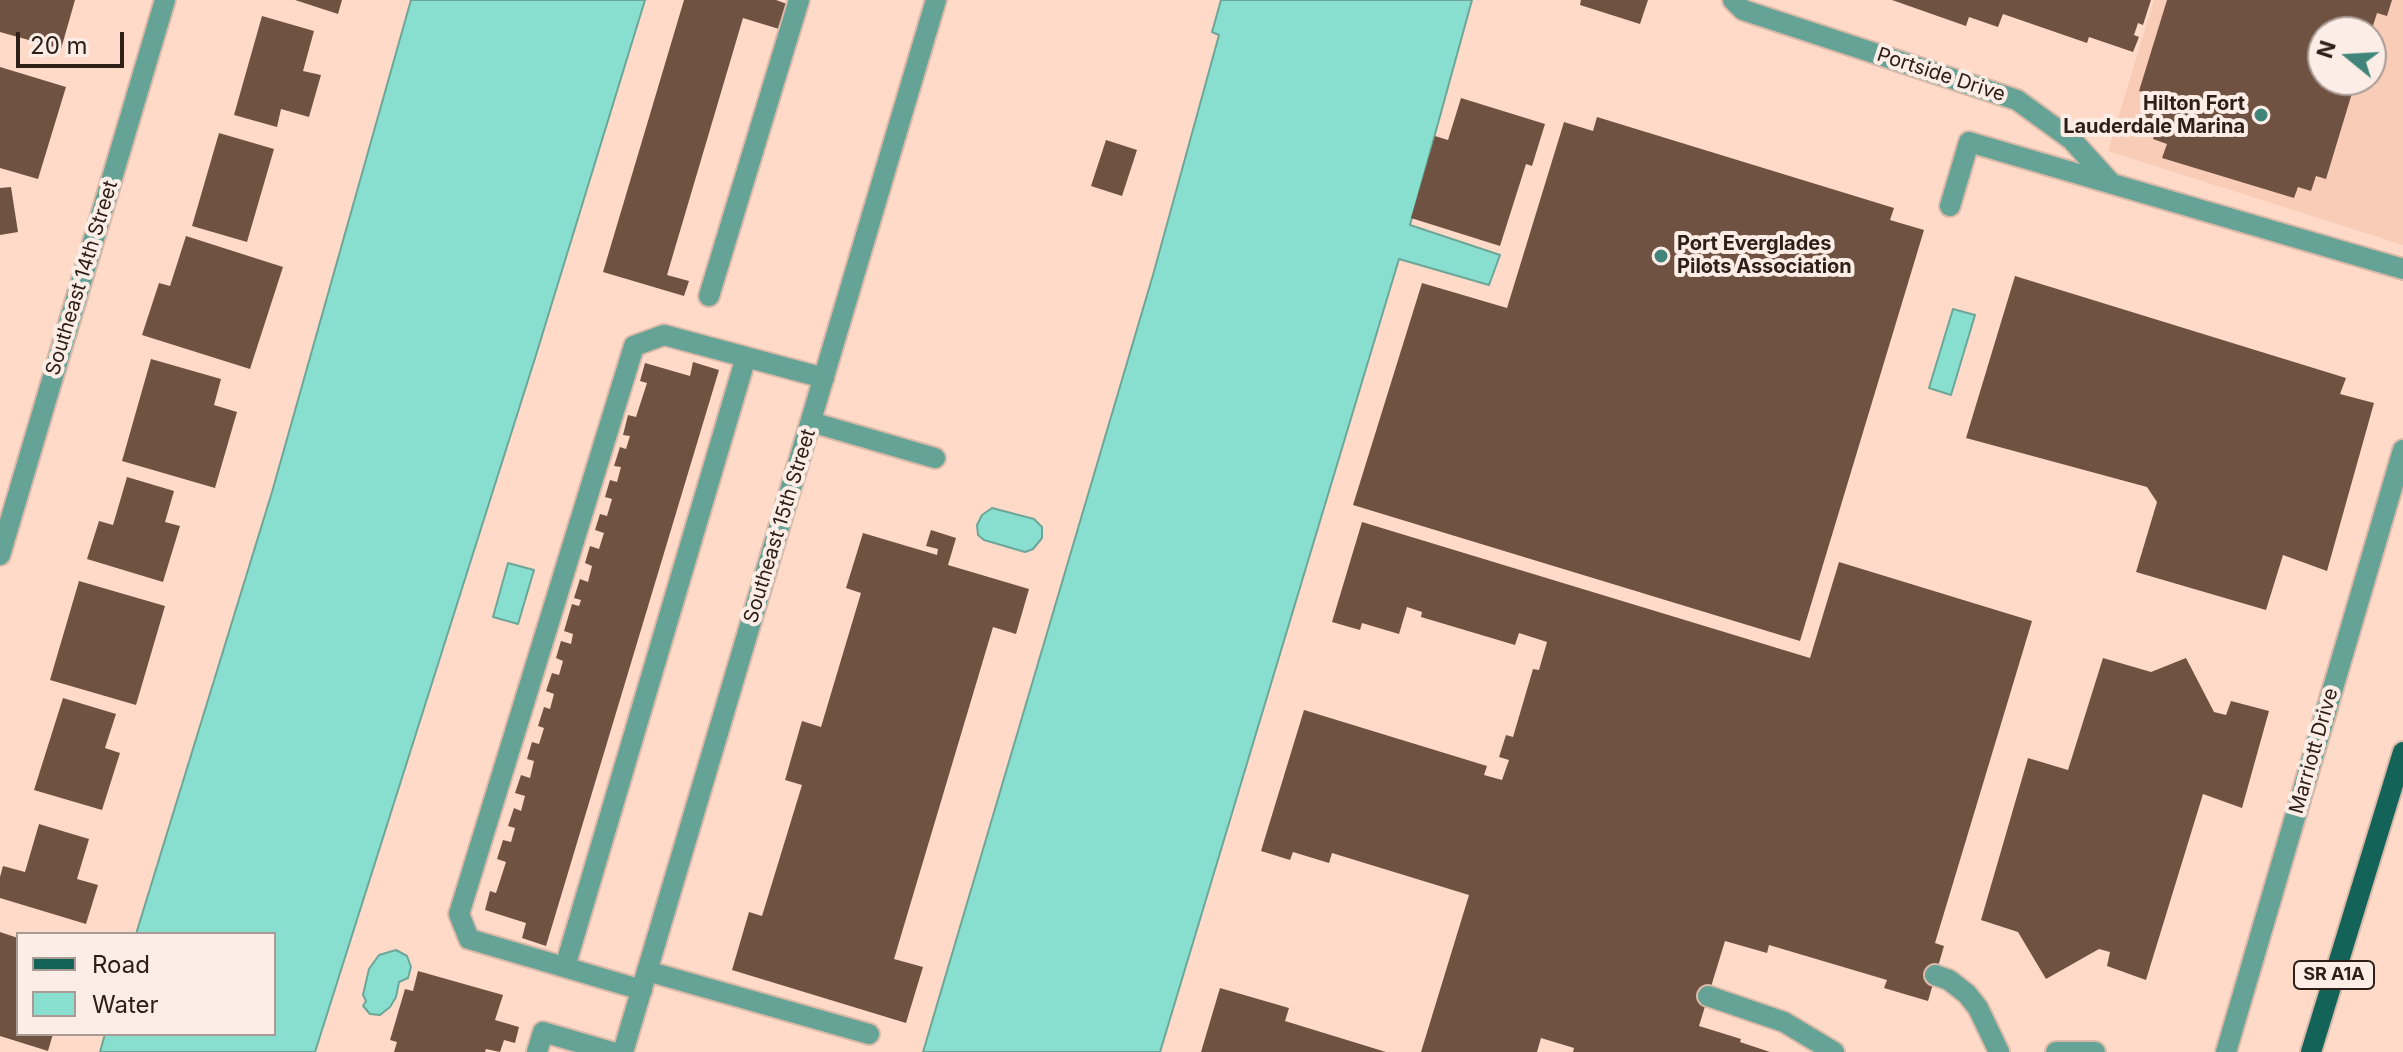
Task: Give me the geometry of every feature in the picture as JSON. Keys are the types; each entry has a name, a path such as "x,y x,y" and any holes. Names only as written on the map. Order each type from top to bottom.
{"main road":[{"name":"SR A1A","path":"2311,1052 2403,752"}],"street":[{"name":"Southeast 14th Street","path":"0,555 165,0"},
{"path":"709,296 799,0"},
{"name":"Southeast 15th Street","path":"623,1052 936,0"},
{"name":"Portside Drive","path":"1733,0 1743,10 2017,100 2072,140 2111,183"},
{"path":"1950,206 1969,142 2403,269"},
{"path":"824,378 664,335 634,346 459,914 469,939 565,967 644,980 869,1034"},
{"path":"565,967 746,357"},
{"path":"811,422 935,458"},
{"name":"Marriott Drive","path":"2226,1052 2403,450"},
{"path":"1935,975 1949,980 1967,994 1978,1008 1999,1052"},
{"path":"1708,996 1784,1022 1834,1052"},
{"path":"537,1052 543,1032 612,1052"},
{"path":"2056,1052 2095,1052"}],"shaded area":[{"name":"Hilton Fort Lauderdale Marina","path":"2154,0 2403,0 2403,245 2108,151"}],"water":[{"path":"411,0 645,0 315,1052 100,1052 104,1036 276,1036 276,932 137,932 272,492"},
{"path":"1221,0 1472,0 1410,225 1500,255 1489,285 1399,259 1160,1052 923,1052 1153,275 1219,35 1212,32"},
{"path":"1953,309 1975,315 1951,395 1929,388"},
{"path":"992,508 1034,519 1042,527 1042,538 1033,549 1025,552 984,540 978,535 977,525 982,515"},
{"path":"508,563 534,570 518,624 493,617"},
{"path":"396,950 407,956 411,967 408,978 399,982 390,1007 380,1015 370,1014 363,1006 369,969 379,955"}],"building":[{"path":"0,0 75,0 61,49 0,32"},
{"path":"295,0 342,0 338,14"},
{"path":"684,0 776,0 787,4 779,29 743,18 667,275 689,281 684,296 603,272"},
{"path":"1581,0 1648,0 1640,24 1580,5"},
{"path":"1892,0 2151,0 2143,25 2138,23 2134,35 2139,37 2133,52 2089,37 2087,43 2003,14 1998,27 1969,17 1966,26"},
{"name":"Hilton Fort Lauderdale Marina","path":"2167,0 2392,0 2387,16 2377,13 2376,16 2307,16 2307,96 2351,96 2326,179 2316,176 2311,191 2298,187 2294,198 2162,158 2167,144 2153,139 2159,121 2144,117 2151,94 2139,91"},
{"path":"262,16 314,31 303,71 321,75 309,117 281,109 277,127 234,115"},
{"path":"0,67 66,87 38,179 0,168"},
{"path":"1461,98 1545,124 1532,166 1526,164 1500,246 1411,218 1435,136 1448,140"},
{"path":"1597,117 1894,208 1890,220 1924,230 1800,641 1353,505 1422,283 1507,308 1564,122 1593,131"},
{"path":"219,133 274,149 247,242 192,226"},
{"path":"1106,140 1137,150 1122,196 1091,186"},
{"path":"11,187 18,232 0,235 0,188"},
{"path":"186,236 283,267 250,369 142,335 159,283 170,286"},
{"path":"2015,276 2346,378 2340,394 2374,403 2327,571 2283,555 2266,610 2136,572 2157,502 2147,487 1966,438"},
{"path":"151,359 221,379 214,405 237,412 215,488 122,461"},
{"path":"693,362 719,370 546,946 522,938 526,923 485,910 490,891 496,893 506,862 497,859 503,840 511,842 515,828 508,826 514,808 521,811 525,796 515,793 521,775 530,778 534,761 527,759 532,742 539,744 544,728 538,726 544,707 550,709 554,694 546,691 552,673 559,675 563,661 556,658 561,641 571,644 573,634 564,631 572,604 579,606 581,600 574,598 580,579 588,582 592,566 585,563 590,546 599,549 604,533 595,530 600,514 607,516 612,499 605,497 610,480 617,482 621,467 614,466 620,447 626,449 630,436 623,435 628,415 636,417 647,383 640,381 645,363 690,376"},
{"path":"127,477 174,491 165,522 180,526 163,582 87,559 99,521 113,525"},
{"path":"1362,522 1810,658 1839,562 2032,621 1935,943 1944,946 1928,1001 1884,988 1887,980 1769,945 1767,953 1725,941 1699,1026 1770,1052 1573,1052 1574,1048 1541,1038 1537,1052 1421,1052 1469,895 1332,853 1329,863 1293,852 1290,860 1261,851 1304,710 1487,766 1484,775 1502,780 1509,760 1499,757 1506,735 1513,737 1533,669 1539,670 1547,642 1519,633 1515,645 1421,617 1422,612 1407,607 1399,634 1362,623 1360,630 1332,622"},
{"path":"931,530 956,538 948,565 1029,589 1016,634 993,627 894,959 923,967 906,1023 732,970 749,912 762,916 802,785 785,780 802,721 821,727 861,593 846,588 863,533 937,555 938,549 926,546"},
{"path":"79,581 165,606 136,705 50,680"},
{"path":"2103,658 2151,672 2186,658 2214,712 2226,715 2231,701 2269,711 2242,808 2203,794 2146,980 2107,966 2110,952 2099,949 2046,979 2018,932 1981,920 2028,758 2068,770"},
{"path":"63,698 116,714 105,748 120,753 102,810 34,790"},
{"path":"39,824 89,839 77,879 98,885 86,924 0,898 3,866 25,872"},
{"path":"0,932 16,937 16,1036 52,1036 48,1051 0,1036"},
{"path":"418,971 503,995 495,1020 519,1027 515,1043 504,1040 500,1052 486,1049 485,1052 394,1052 397,1042 390,1040 405,989 413,991"},
{"path":"1220,988 1289,1008 1285,1021 1386,1052 1201,1052"}],"place":[{"name":"Hilton Fort Lauderdale Marina","path":"2261,115"},
{"name":"Port Everglades Pilots Association","path":"1661,256"}]}
